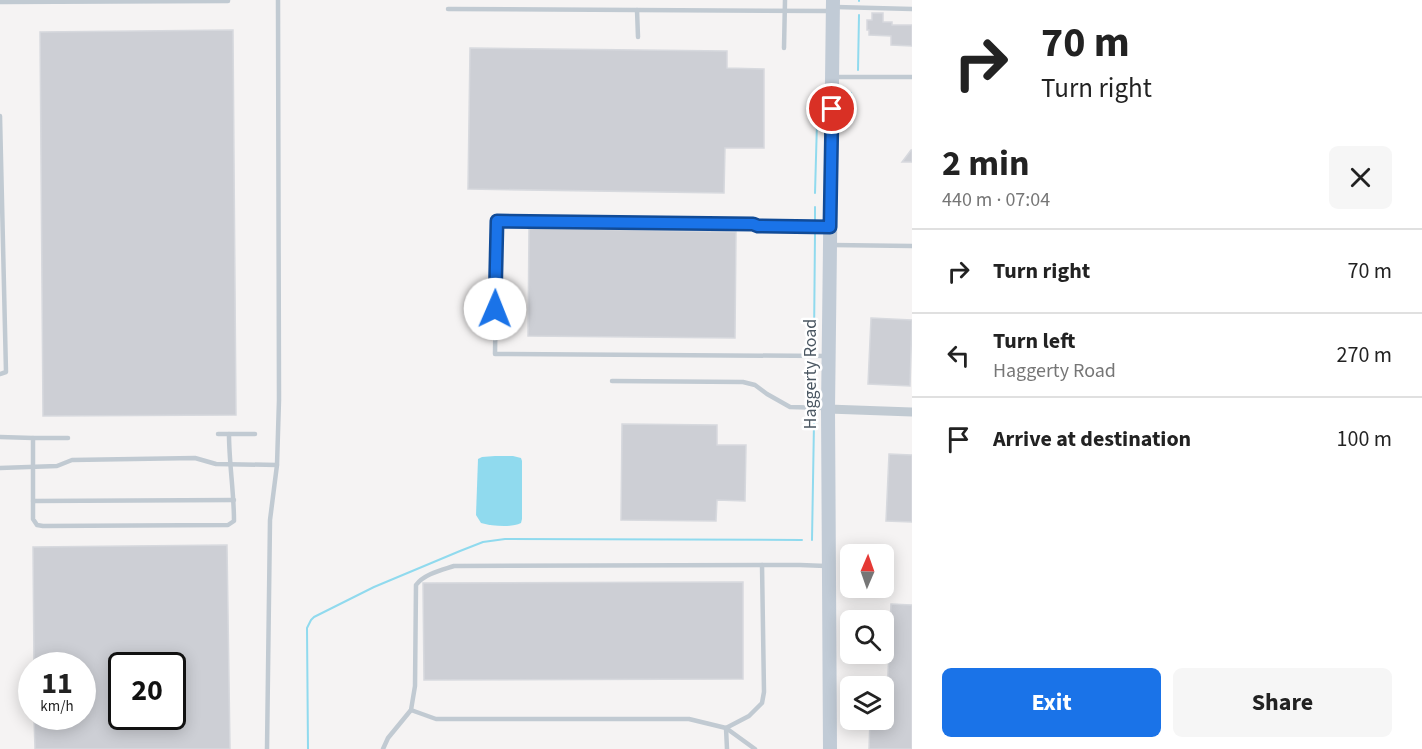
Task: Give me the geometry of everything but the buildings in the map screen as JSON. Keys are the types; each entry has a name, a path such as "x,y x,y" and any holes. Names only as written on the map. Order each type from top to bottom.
{"main road":[{"name":"Haggerty Road","path":"830,749 828,356 833,6"}],"street":[{"path":"828,408 912,412"}],"lane":[{"path":"0,2 228,2 228,0"},
{"path":"267,749 270,520 277,465 279,400 278,0"},
{"path":"784,48 785,0"},
{"path":"448,9 785,10 833,6 912,9"},
{"path":"638,10 638,37"},
{"path":"832,77 912,77"},
{"path":"0,116 6,372 0,374"},
{"path":"828,356 495,354 497,221 830,227"},
{"path":"830,245 912,246"},
{"path":"612,381 743,382 755,385 790,407 828,408"},
{"path":"218,434 255,434"},
{"path":"33,438 33,519 37,525 228,525 234,520 234,500 228,434"},
{"path":"0,437 68,438"},
{"path":"0,468 57,466 72,460 195,458 216,464 277,465"},
{"path":"33,501 234,500"},
{"path":"726,728 749,716 762,704 764,692 762,565"},
{"path":"383,749 388,738 411,710 415,686 416,585 420,579 454,566 829,566"},
{"path":"411,710 436,719 689,719 726,728 755,749"},
{"path":"726,728 727,749"}],"water":[{"path":"513,456 521,458 522,461 522,519 517,525 501,526 481,523 476,515 478,459"}],"waterway":[{"path":"858,70 859,15"},
{"path":"837,105 851,93"},
{"path":"815,193 817,122 826,114"},
{"path":"815,207 815,220"},
{"path":"814,341 815,233"},
{"path":"814,371 814,396"},
{"path":"812,540 814,423"},
{"path":"308,749 307,628 314,617 374,587 483,542 505,539 802,540"}],"route":[{"path":"495,309 497,221 830,227 832,109"}]}
